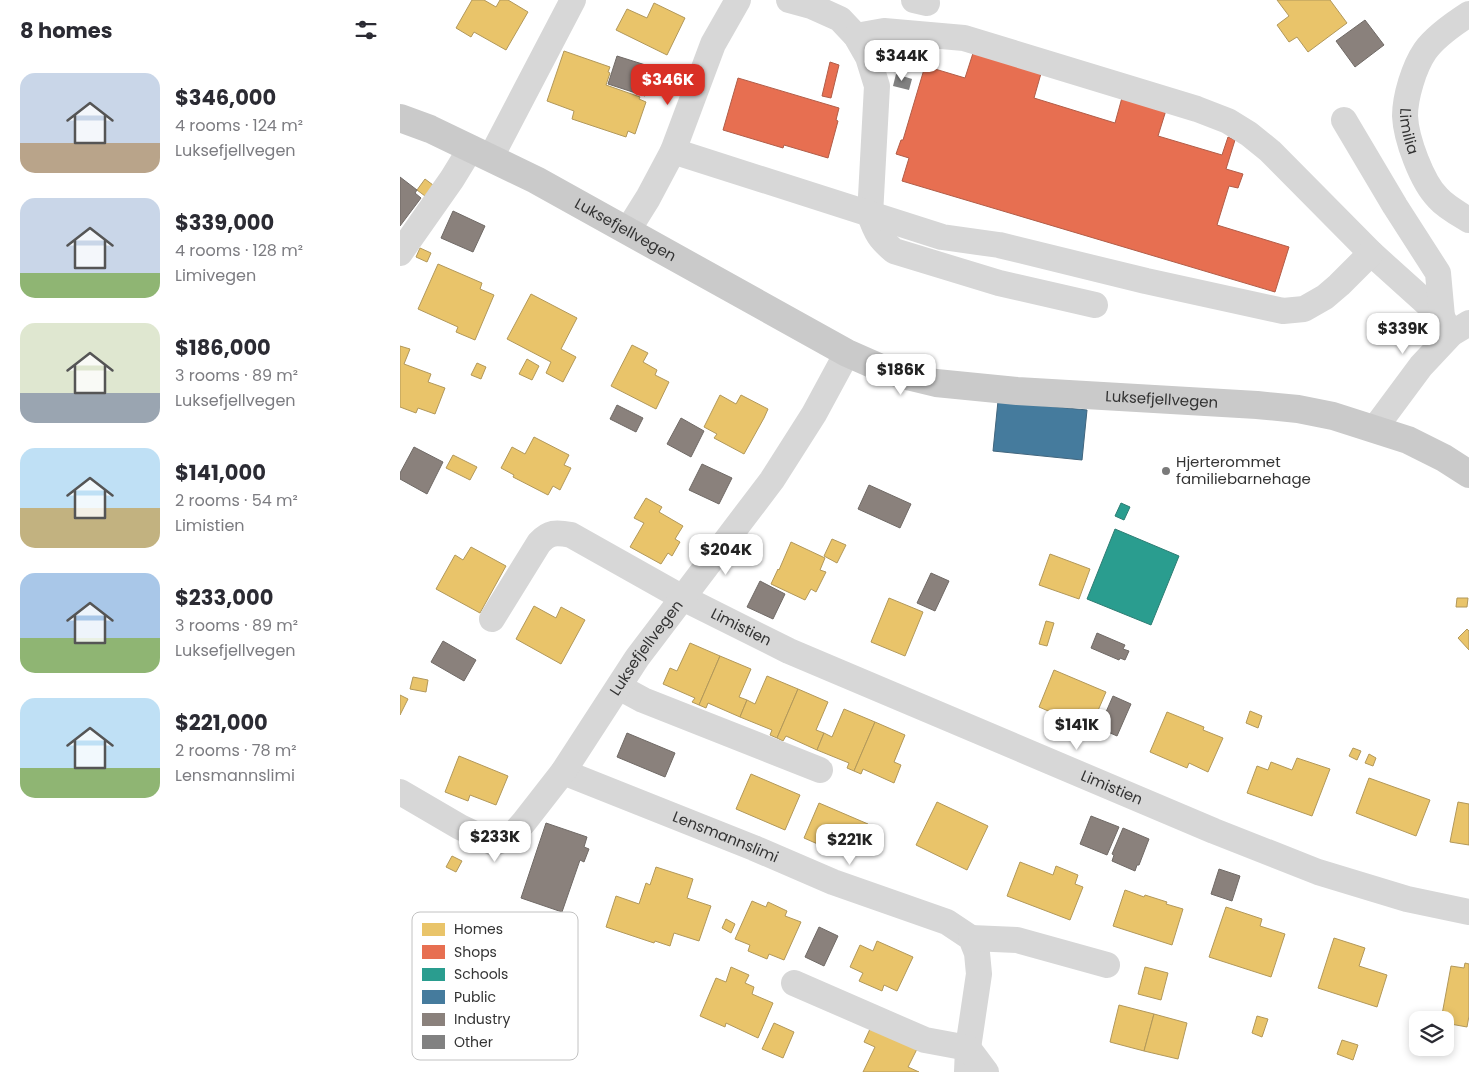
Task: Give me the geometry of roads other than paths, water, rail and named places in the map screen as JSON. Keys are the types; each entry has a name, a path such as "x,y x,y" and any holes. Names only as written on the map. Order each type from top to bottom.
{"main road":[{"name":"Luksefjellvegen","path":"400,118 430,129 481,153 628,230 847,354 881,368 936,383 1017,391 1298,409 1333,416 1408,440 1444,458 1469,474"}],"street":[{"path":"400,253 452,179 481,153 573,0"},
{"path":"628,230 648,198 673,150 713,44 738,0"},
{"path":"789,0 811,6 840,19 856,36 868,57 877,86 870,215 881,240 894,250 999,282 1096,305"},
{"name":"Limilia","path":"1469,14 1448,28 1425,50 1410,82 1405,117 1410,142 1419,169 1438,198 1469,220"},
{"path":"856,36 884,31 964,38 1228,121 1270,150 1370,253 1454,324"},
{"path":"1344,120 1395,206 1438,273 1454,324"},
{"path":"673,150 942,237 999,245 1146,281 1283,311 1304,309 1324,297 1339,285 1370,253"},
{"path":"1375,428 1454,324"},
{"name":"Luksefjellvegen","path":"400,792 460,827 494,843 511,837 563,772 637,658 772,480 814,414 847,354"},
{"name":"Limistien","path":"492,619 534,548 545,536 560,533 571,535 683,598 789,651 1223,835 1318,872 1407,899 1469,912"},
{"path":"619,687 642,700 820,770"},
{"name":"Lensmannslimi","path":"563,772 754,848 833,882 947,922 971,938"},
{"path":"968,1060 979,974 977,953 971,938 1017,940 1107,965"},
{"path":"794,983 925,1040 968,1060 986,1072"}],"place":[{"name":"Hjerterommet familiebarnehage","path":"1166,471"}]}
